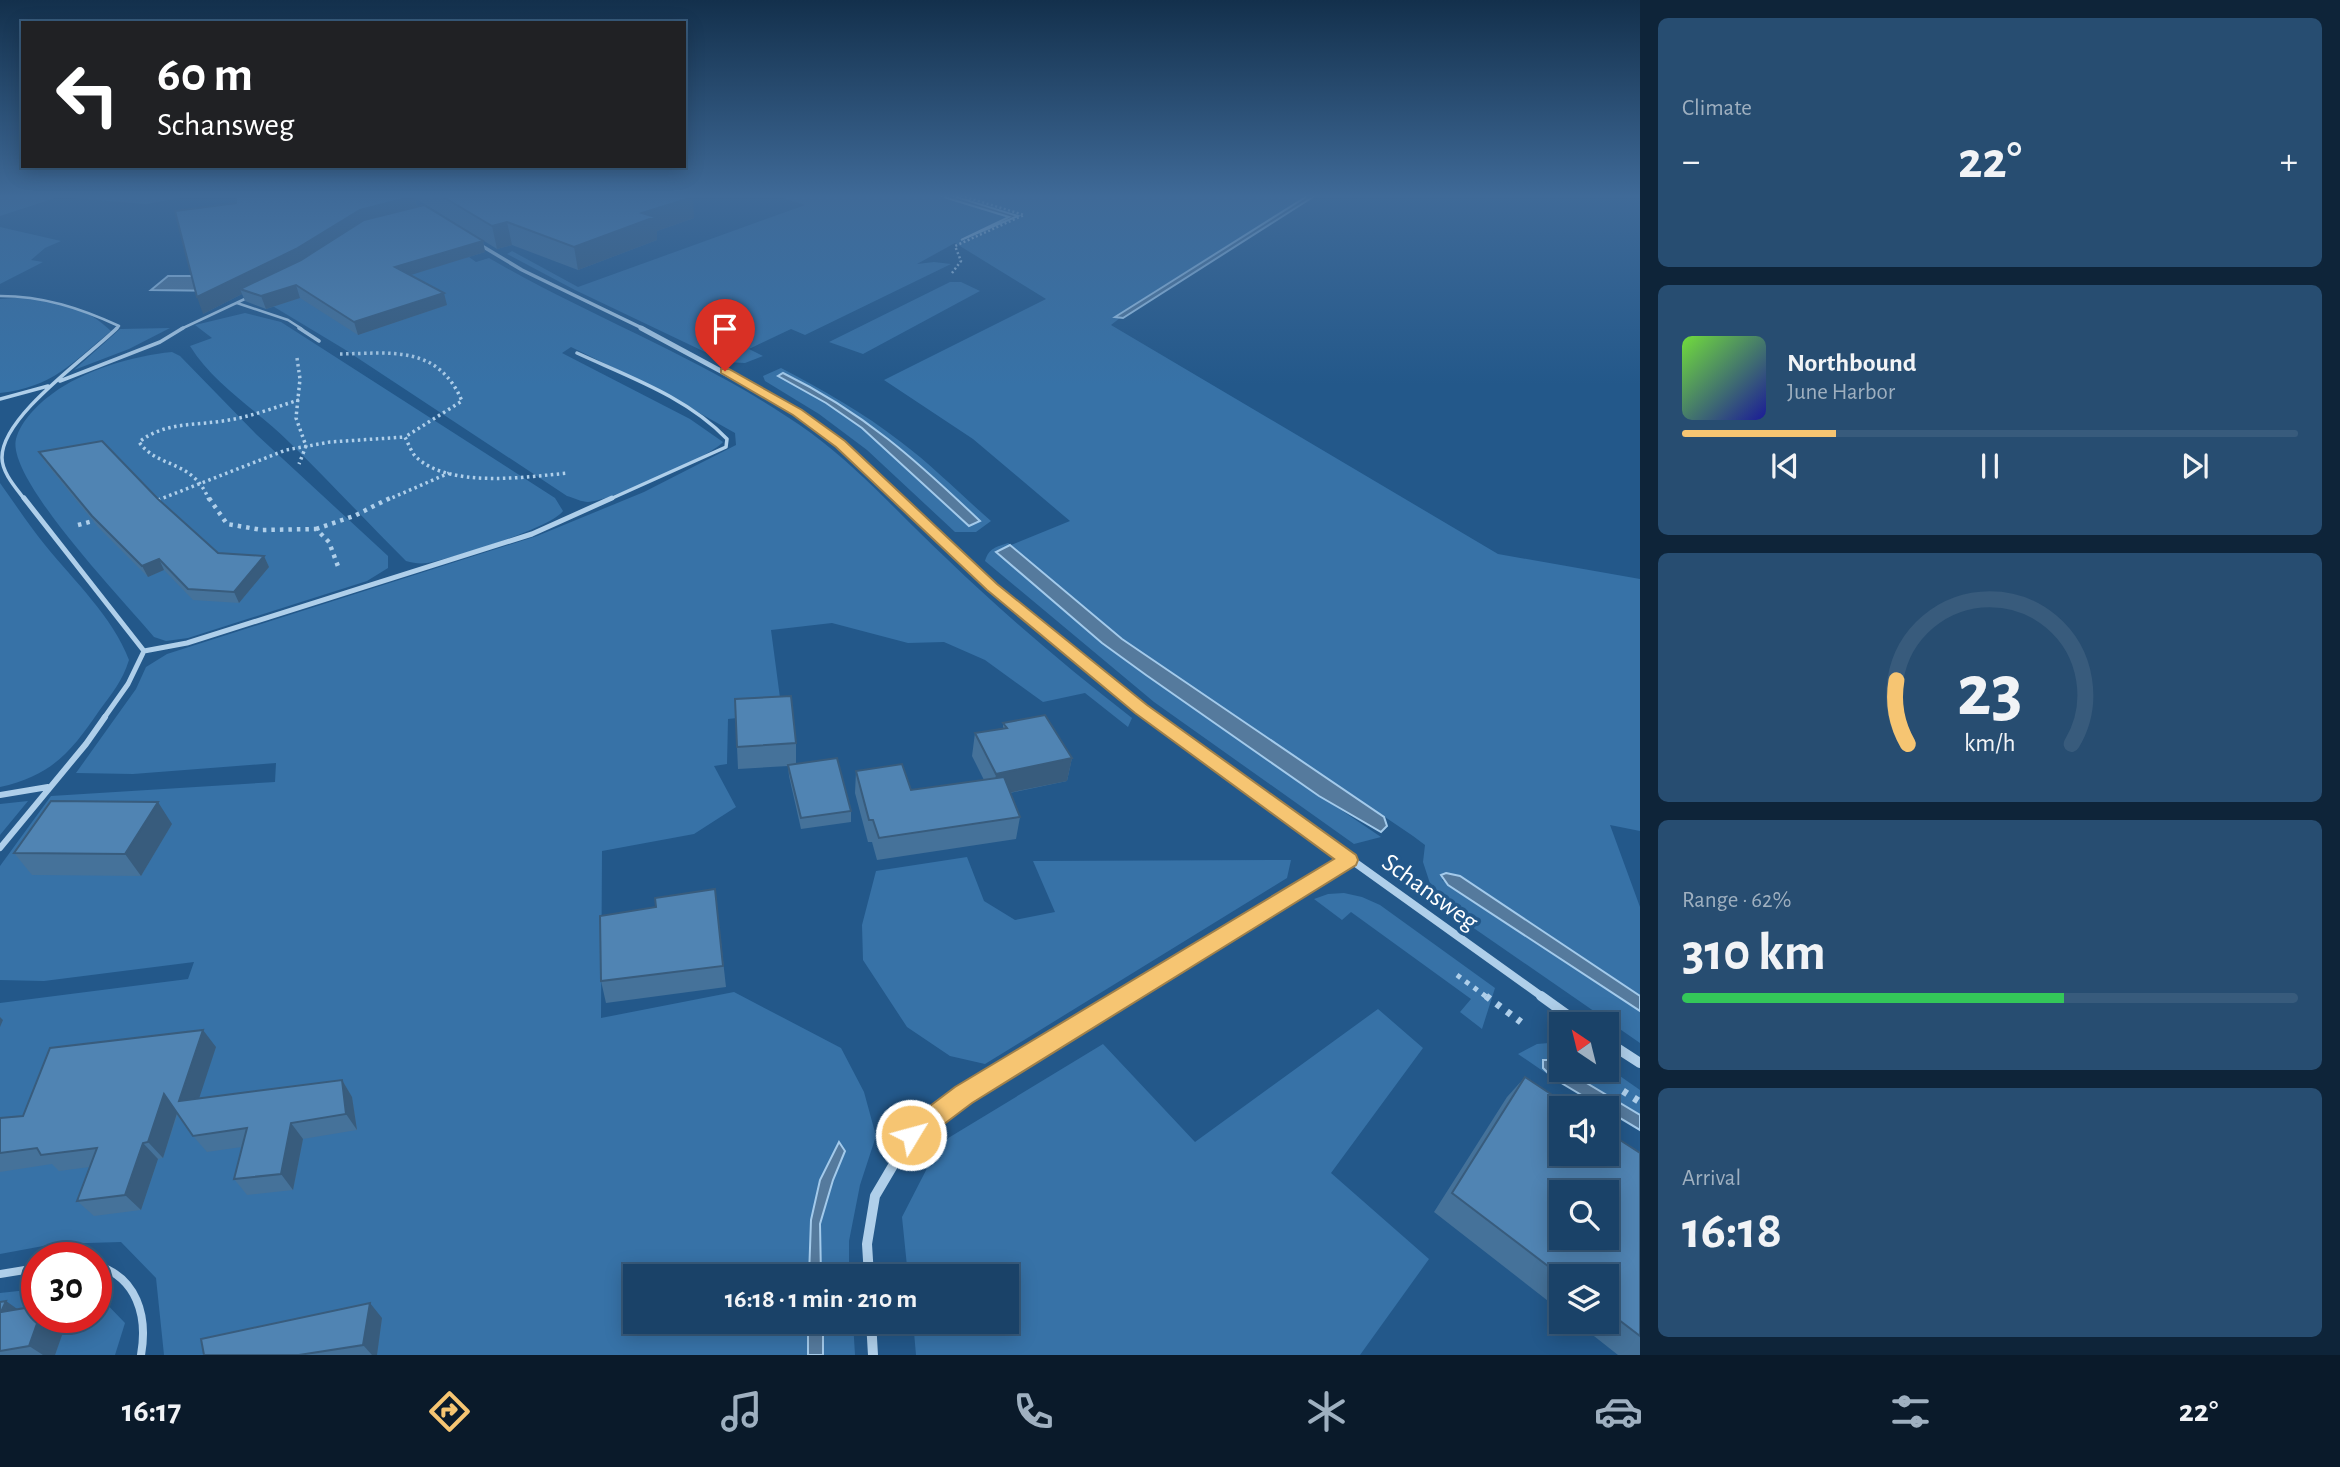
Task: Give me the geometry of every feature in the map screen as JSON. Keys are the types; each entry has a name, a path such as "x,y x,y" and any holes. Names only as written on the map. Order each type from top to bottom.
{"street":[{"name":"Schansweg","path":"502,258 682,349 797,412 841,444 992,587 1141,709 1563,1012"},
{"path":"868,1264 867,1244 875,1196 911,1135 964,1095 1349,860"},
{"path":"1619,1049 1640,1063"},
{"path":"872,1334 873,1355"}],"lane":[{"path":"0,399 34,391 160,342 189,324 260,291"},
{"path":"0,296 47,298 80,307 119,326 104,343 31,404 7,438 2,458 12,484 144,652"},
{"path":"237,303 288,320 319,341"},
{"path":"144,652 187,643 532,534 726,447 727,439 717,426 694,410 577,353"},
{"path":"0,848 86,744 121,694 141,662 144,652"},
{"path":"0,795 48,787"},
{"path":"0,1274 21,1271"},
{"path":"112,1271 119,1273 135,1291 144,1344 141,1355"}],"path":[{"path":"952,274 960,258"},
{"path":"146,505 245,464 306,446 340,440 405,437 419,426 452,410 462,401 448,372 433,362 384,352 334,354"},
{"path":"299,464 306,446 295,417 301,368 296,354 308,354"},
{"path":"299,400 229,420 148,433 139,442 146,452 170,462 202,482 212,506 227,524 262,530 316,529 354,516 409,489 449,474"},
{"path":"405,437 408,451 423,464 449,474 508,478 568,473"},
{"path":"50,533 99,519"},
{"path":"316,529 329,542 337,561 340,573 333,596"}],"shaded area":[{"path":"0,258 33,258 31,260 43,262 0,284"},
{"path":"463,258 471,258 476,262 489,258 693,362 773,407 811,433 864,478 1015,621 1132,718 1128,727 1085,693 1043,702 985,660 944,642 908,643 832,623 771,630 782,713 728,719 727,764 714,766 736,807 694,834 602,851 601,1018 734,992 841,1048 864,1092 876,1136 860,1185 849,1241 849,1264 821,1264 820,1224 833,1179 845,1152 840,1143 820,1180 811,1220 809,1264 623,1264 623,1334 808,1334 808,1355 164,1355 156,1278 121,1242 21,1242 21,1250 0,1254 0,1003 188,979 194,962 44,981 0,980 0,866 51,796 275,782 276,763 133,774 76,773 136,689 146,667 167,654 537,536 644,492 736,445 735,433 655,388 571,347 562,353 690,419 723,442 700,458 637,487 600,500 581,501 567,496 344,349 261,299"},
{"path":"515,258 525,258 578,287 658,258 927,258 917,264 951,264 805,335 791,329 749,349 763,356 745,363 726,362"},
{"path":"980,258 1207,258 1153,292 1111,325 1498,554 1640,579 1640,831 1610,825 1640,907 1640,996 1460,876 1446,873 1442,880 1640,1011 1640,1043 1619,1028 1619,1012 1595,1012 1436,902 1423,862 1425,845 1413,836 1122,639 1010,545 996,551 1102,643 1381,837 1354,844 1154,702 985,561 989,553 997,547 1008,543 1011,545 1070,521 973,439 884,380 1046,299"},
{"path":"1208,258 1217,258 1123,318 1115,317"},
{"path":"168,276 242,276 226,291 151,290"},
{"path":"950,282 961,282 980,291 863,354 829,342"},
{"path":"28,297 83,311 111,331 61,372 34,385 0,393 0,299"},
{"path":"245,313 281,322 555,498 563,511 540,526 457,556 427,563 406,561 277,430 223,385 190,346 212,338 195,325"},
{"path":"170,328 129,349 74,370 120,329"},
{"path":"172,352 180,356 257,435 388,556 388,568 367,581 188,638 166,641 154,637 95,570 48,510 29,482 18,458 16,439 31,414 65,385 109,365"},
{"path":"781,368 843,402 887,431 991,521 976,532 955,532 867,450 819,414 765,381 763,376"},
{"path":"783,373 839,404 888,439 980,521 969,526 862,428 826,403 778,376"},
{"path":"0,483 45,545 103,614 129,660 116,687 69,750 33,776 0,787"},
{"path":"1010,545 1122,639 1384,817 1387,826 1381,832 1319,796 1102,643 996,552"},
{"path":"28,801 0,835 0,804"},
{"path":"967,857 984,901 1015,920 1055,912 1033,861 1291,860 1287,878 985,1064 950,1056 907,1027 863,960 862,925 876,871"},
{"path":"1446,873 1460,876 1640,996 1640,1011 1448,885 1441,875"},
{"path":"1344,893 1380,905 1495,988 1482,1029 1460,1012 1471,999 1351,912 1342,920 1314,899 1328,894"},
{"path":"1378,1009 1423,1048 1331,1173 1429,1259 1360,1355 916,1355 914,1334 1019,1334 1019,1264 907,1264 902,1217 940,1143 1103,1044 1195,1142"},
{"path":"1549,1043 1549,1061 1544,1068 1549,1075 1518,1054 1537,1044"},
{"path":"1543,1060 1549,1061 1549,1074 1543,1068"},
{"path":"1619,1075 1640,1090 1640,1115 1619,1102 1619,1096 1609,1096 1585,1082 1619,1082"},
{"path":"1560,1082 1585,1082 1608,1096 1583,1096"},
{"path":"1619,1102 1640,1115 1640,1130 1619,1117"},
{"path":"839,1142 845,1151 820,1224 821,1264 809,1264 811,1220 820,1180"},
{"path":"21,1291 21,1333 112,1333 112,1310 125,1323 115,1355 0,1355 0,1293"},
{"path":"808,1334 823,1334 823,1355 808,1355"},
{"path":"823,1334 854,1334 855,1355 823,1355"}],"building":[{"path":"187,258 277,258 197,297"},
{"path":"425,258 395,267 444,293 354,322 296,285 261,296 240,289 301,260"},
{"path":"102,441 158,499 218,553 264,556 234,592 188,589 159,559 142,566 92,516 39,452"},
{"path":"791,696 796,743 737,747 735,699"},
{"path":"1045,715 1072,758 996,774 975,733 1007,728 1003,723"},
{"path":"837,758 851,811 801,818 788,765"},
{"path":"902,764 911,790 1004,777 1020,817 879,838 873,820 869,820 856,771"},
{"path":"51,801 158,802 125,854 14,853"},
{"path":"715,889 723,966 601,981 600,916 656,907 655,898"},
{"path":"203,1030 179,1101 342,1080 346,1114 291,1123 281,1174 234,1179 247,1128 193,1136 164,1094 148,1142 143,1143 125,1195 77,1201 97,1148 41,1155 37,1148 0,1153 0,1118 23,1116 50,1048"},
{"path":"1525,1077 1554,1096 1549,1096 1549,1166 1619,1166 1619,1139 1640,1153 1640,1336 1619,1320 1619,1264 1549,1264 1549,1267 1452,1193"},
{"path":"6,1301 1,1312 21,1309 21,1333 34,1333 29,1346 0,1351 0,1302"},
{"path":"370,1303 363,1345 299,1355 204,1355 201,1339"}],"route":[{"path":"725,371 797,412 841,444 992,587 1141,709 1349,860 964,1095 911,1135"}]}
